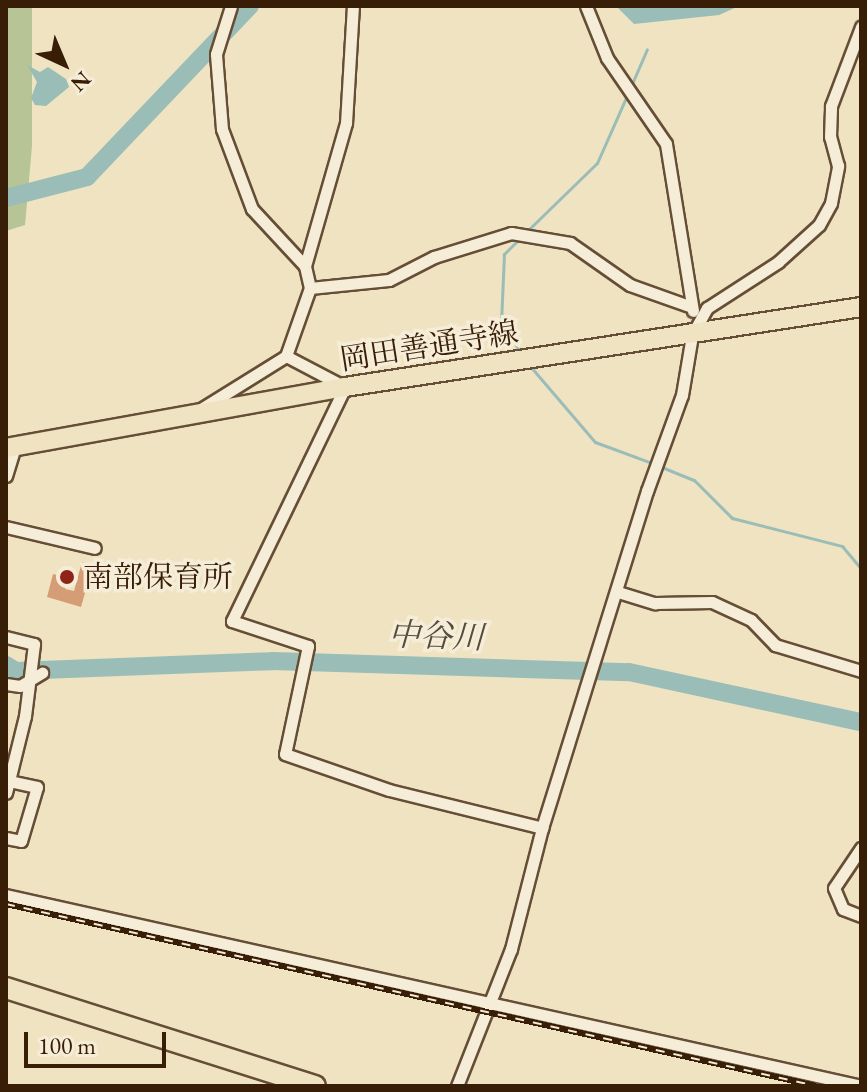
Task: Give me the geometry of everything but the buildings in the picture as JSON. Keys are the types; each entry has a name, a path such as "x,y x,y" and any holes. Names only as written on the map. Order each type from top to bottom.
{"highway":[{"path":"6,988 315,1086"}],"main road":[{"name":"岡田善通寺線","path":"11,447 695,326 861,307"}],"street":[{"path":"231,6 216,54 222,129 259,221 305,266"},
{"path":"185,418 286,356 310,288 305,266 346,123 353,6"},
{"path":"457,1086 491,1004 542,828 682,395 695,326 689,306 666,144 607,58 586,6"},
{"path":"695,326 720,297 778,262 819,225 831,203 838,166 830,137 831,106 861,27"},
{"path":"310,288 389,280 434,257 511,233 570,243 630,285 689,306"},
{"path":"286,356 345,387 232,621 308,646 285,754 389,790 542,828"},
{"path":"6,476 11,447"},
{"path":"6,527 51,542 95,548"},
{"path":"618,592 655,603 712,602 751,620 775,645 861,671"},
{"path":"6,637 34,644 26,682 25,716 7,787 37,787 21,841 6,838"},
{"path":"6,684 26,682 42,673"},
{"path":"861,848 834,888 843,909 861,916"},
{"path":"6,895 861,1086"}],"green space":[{"path":"6,6 32,6 32,146 25,225 6,231"}],"water":[{"path":"616,6 739,6 719,15 634,24"},
{"path":"27,65 40,72 48,67 66,79 69,87 46,106 35,105 31,98 37,82"}],"waterway":[{"path":"6,198 87,177 250,6"},
{"path":"631,86 647,49"},
{"path":"526,232 597,163 628,93"},
{"path":"520,238 504,254 501,323 521,353"},
{"path":"530,366 595,442 652,463"},
{"path":"659,466 694,480 732,518 842,546 861,569"},
{"name":"中谷川","path":"6,665 16,671 273,661 629,672 861,722"}],"railway":[{"path":"6,904 816,1086"}],"place":[{"name":"南部保育所","path":"67,577"}]}
